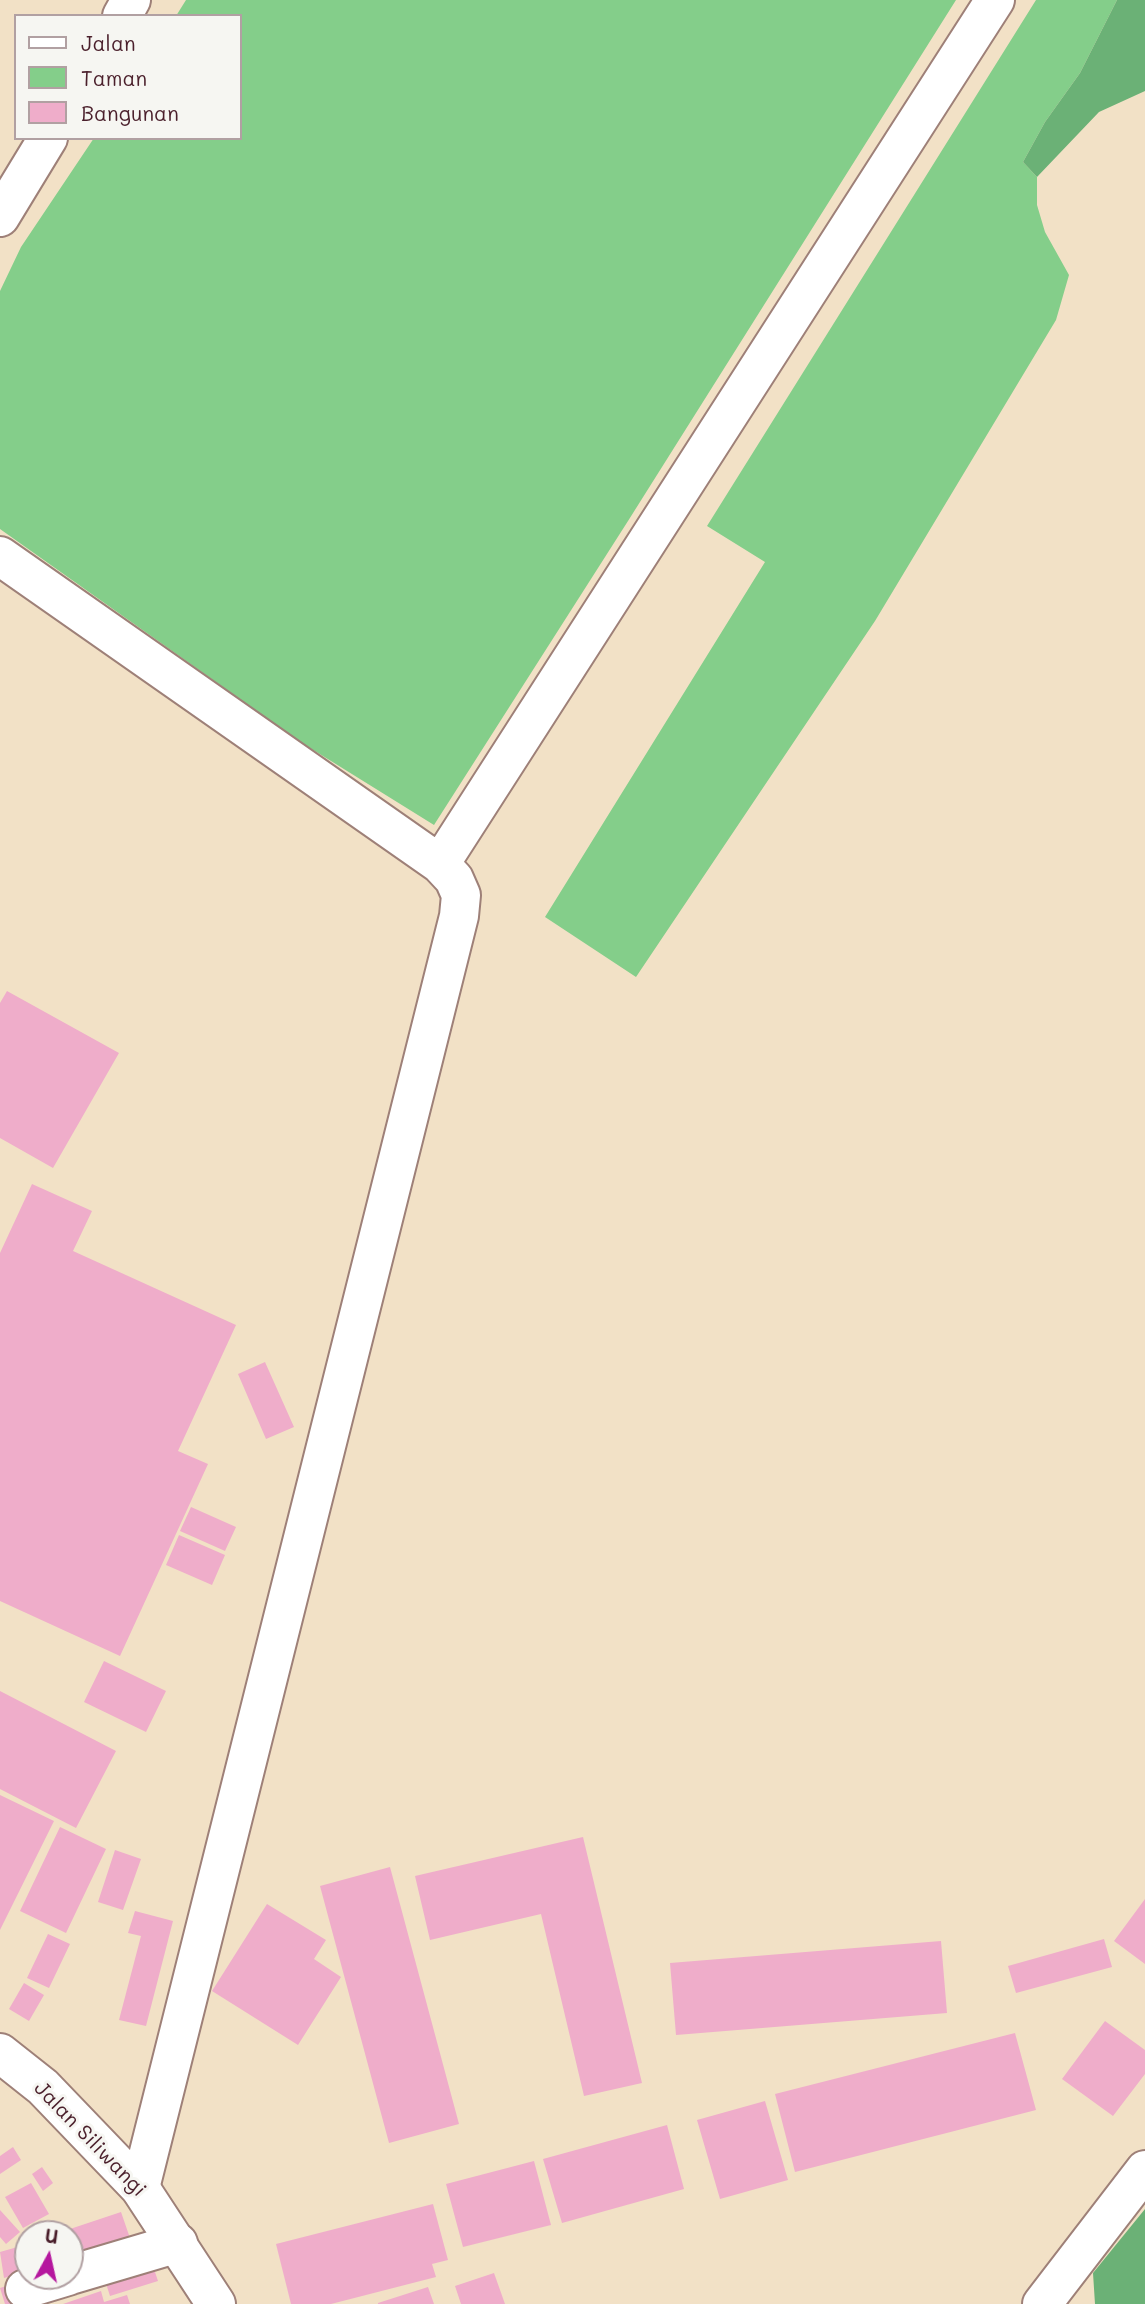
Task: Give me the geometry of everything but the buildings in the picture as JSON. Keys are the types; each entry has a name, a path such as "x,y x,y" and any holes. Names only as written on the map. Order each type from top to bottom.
{"street":[{"path":"440,864 995,0"},
{"path":"0,217 47,140"},
{"path":"0,555 440,864 454,879 461,895 459,916 140,2188"},
{"name":"Jalan Siliwangi","path":"0,2053 43,2087 140,2188 216,2304"},
{"path":"1042,2304 1145,2170"},
{"path":"84,2272 178,2244"}],"green space":[{"path":"186,0 956,0 434,825 302,743 0,529 0,291 21,247 93,140 242,140 242,14 177,14"},
{"path":"1036,0 1117,0 1080,73 1045,122 1023,162 1037,177 1037,205 1045,232 1069,275 1056,320 875,621 636,977 545,917 765,562 707,526"},
{"path":"1117,0 1145,0 1145,91 1099,112 1037,177 1023,162 1045,122 1080,73"},
{"path":"1145,2209 1145,2304 1095,2304 1093,2273"}]}
